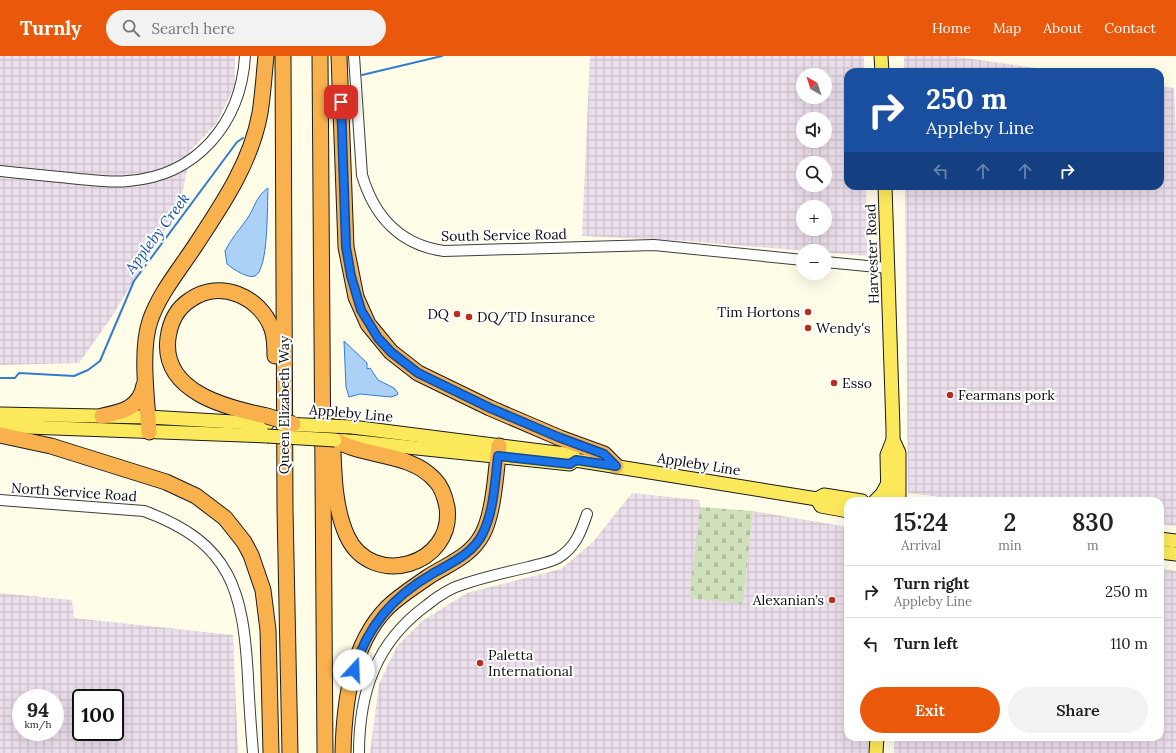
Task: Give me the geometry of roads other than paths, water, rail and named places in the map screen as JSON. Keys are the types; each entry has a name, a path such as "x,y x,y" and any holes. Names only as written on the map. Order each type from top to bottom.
{"highway":[{"path":"149,432 146,378 147,335 155,308 229,193 251,147 260,114 266,56"},
{"name":"Queen Elizabeth Way","path":"283,56 285,509 290,753"},
{"path":"320,56 325,753"},
{"path":"339,56 346,247 356,297 368,324 391,352 418,373 510,417 604,454 616,466"},
{"path":"285,509 274,339 272,329 259,309 242,296 226,291 216,291 191,299 177,312 169,330 168,354 172,367 177,374 191,389 206,398 229,406 267,425 293,424"},
{"path":"322,338 328,371 336,488 339,510 348,537 355,549 375,563 396,566 421,559 439,542 445,531 448,512 440,486 424,470 410,463 335,440"},
{"path":"102,416 118,413 133,406 143,392 146,378"},
{"path":"0,435 51,446 166,482 196,496 225,518 244,542 251,554 263,590 268,630 271,753"},
{"path":"343,753 351,680 365,640 378,619 395,602 431,575 458,560 475,545 483,534 487,520 499,451"}],"main road":[{"path":"881,56 882,68"},
{"name":"Harvester Road","path":"886,190 893,440 899,453 899,497"},
{"name":"Appleby Line","path":"0,414 148,417 267,425 335,440"},
{"name":"Appleby Line","path":"293,424 352,427 570,464 576,460 817,500 824,495 844,498"},
{"name":"Appleby Line","path":"0,426 149,432 267,425"},
{"name":"Harvester Road","path":"888,497 887,455 893,440"},
{"name":"Appleby Line","path":"353,445 499,451"},
{"path":"879,497 888,483"},
{"name":"Appleby Line","path":"817,500 821,506 844,510"},
{"path":"1164,540 1176,541"},
{"path":"1164,552 1176,554"},
{"path":"876,753 877,741"}],"street":[{"path":"0,171 108,182 127,182 157,176 170,171 184,164 204,150 217,136 234,107 240,90 244,74 245,56"},
{"name":"South Service Road","path":"354,56 362,175 367,191 380,214 397,232 422,246 444,251 654,245 796,259"},
{"path":"832,263 888,268"},
{"name":"North Service Road","path":"0,500 144,511 164,518 199,540 224,567 236,592 246,644 253,753"},
{"path":"359,753 362,708 368,682 384,649 400,628 418,611 438,596 462,584 558,558 579,538 587,514"}],"water":[{"path":"268,188 263,262 260,271 252,277 237,271 227,264 225,251 250,215 260,195"},
{"path":"344,341 367,363 367,369 370,368 378,380 394,388 398,393 397,395 391,397 360,394 349,397 346,387"}],"waterway":[{"name":"Appleby Creek","path":"362,75 442,56"},
{"name":"Appleby Creek","path":"0,378 15,378 19,373 74,376 88,370 100,361 134,281 237,142 243,138"}],"place":[{"name":"Tim Hortons","path":"808,312"},
{"name":"DQ","path":"457,314"},
{"name":"DQ/TD Insurance","path":"469,317"},
{"name":"Wendy's","path":"808,328"},
{"name":"Esso","path":"834,383"},
{"name":"Fearmans pork","path":"950,395"},
{"name":"Alexanian’s","path":"832,600"},
{"name":"Paletta International","path":"480,663"}]}
